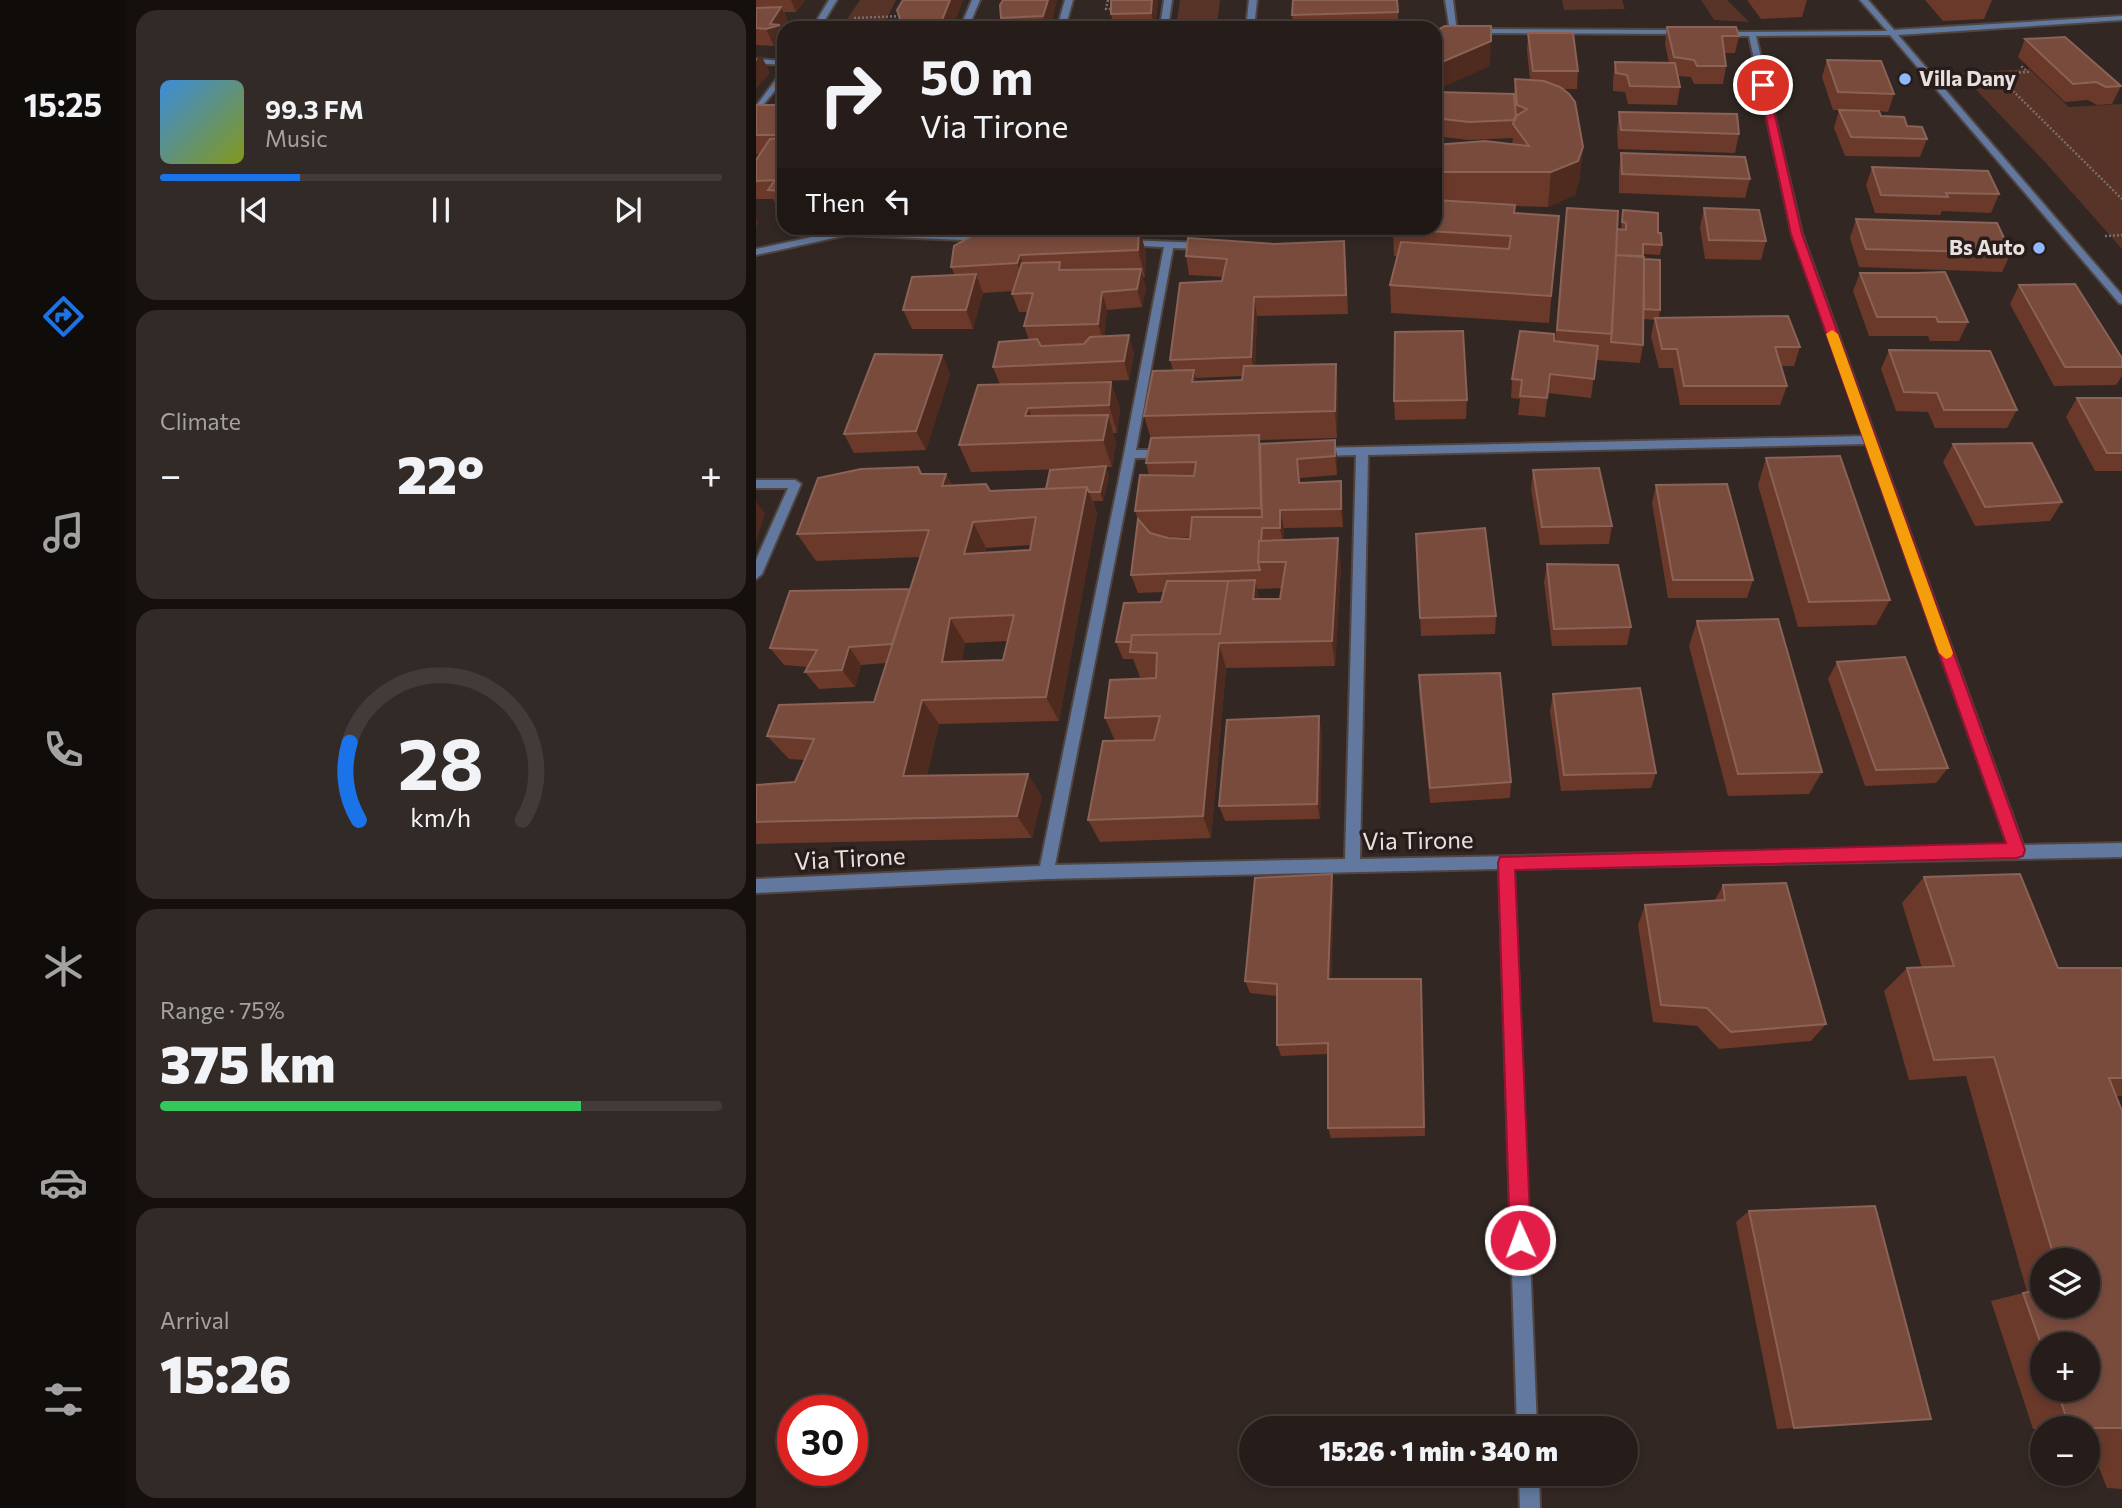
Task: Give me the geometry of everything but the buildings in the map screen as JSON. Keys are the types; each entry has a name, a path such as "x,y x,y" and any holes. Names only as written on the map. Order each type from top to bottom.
{"street":[{"path":"822,19 832,0"},
{"path":"967,21 976,0"},
{"path":"1063,21 1069,0"},
{"path":"1165,21 1168,0"},
{"path":"1251,21 1253,0"},
{"path":"1449,0 1454,32"},
{"path":"1864,0 2122,301"},
{"path":"1712,33 1890,33 2122,18"},
{"path":"1445,34 1691,32"},
{"path":"1752,35 1797,234 2017,850"},
{"path":"756,61 777,62"},
{"path":"756,111 777,84"},
{"path":"756,252 828,235"},
{"path":"933,235 1001,239"},
{"path":"1113,243 1224,247"},
{"path":"1046,872 1130,454 1168,245"},
{"path":"1308,452 1870,440"},
{"path":"1352,865 1363,451"},
{"path":"1130,454 1171,454"},
{"path":"756,484 795,484 756,573"},
{"name":"Via Tirone","path":"756,886 1046,872 2122,849"},
{"path":"1506,863 1527,1416"},
{"path":"1530,1486 1531,1508"}],"path":[{"path":"1108,0 1106,9 1116,9"},
{"path":"904,16 908,8"},
{"path":"822,19 909,16"},
{"path":"1931,79 2028,72 2021,66"},
{"path":"1996,74 2122,199"}],"shaded area":[{"path":"860,0 896,0 886,21 846,21"},
{"path":"1180,0 1220,0 1218,21 1177,21"},
{"path":"1562,0 1622,0 1625,9 1564,10"},
{"path":"1701,0 1727,0 1749,22 1714,20"},
{"path":"2029,69 2069,107 2122,104 2122,249 2045,162 1960,73"}],"slow traffic":[{"path":"1832,334 1946,653"}],"place":[{"name":"Villa Dany","path":"1905,79"},
{"name":"Bs Auto","path":"2039,248"}],"route":[{"path":"1520,1240 1506,863 2017,850 1797,234 1763,85"}]}
